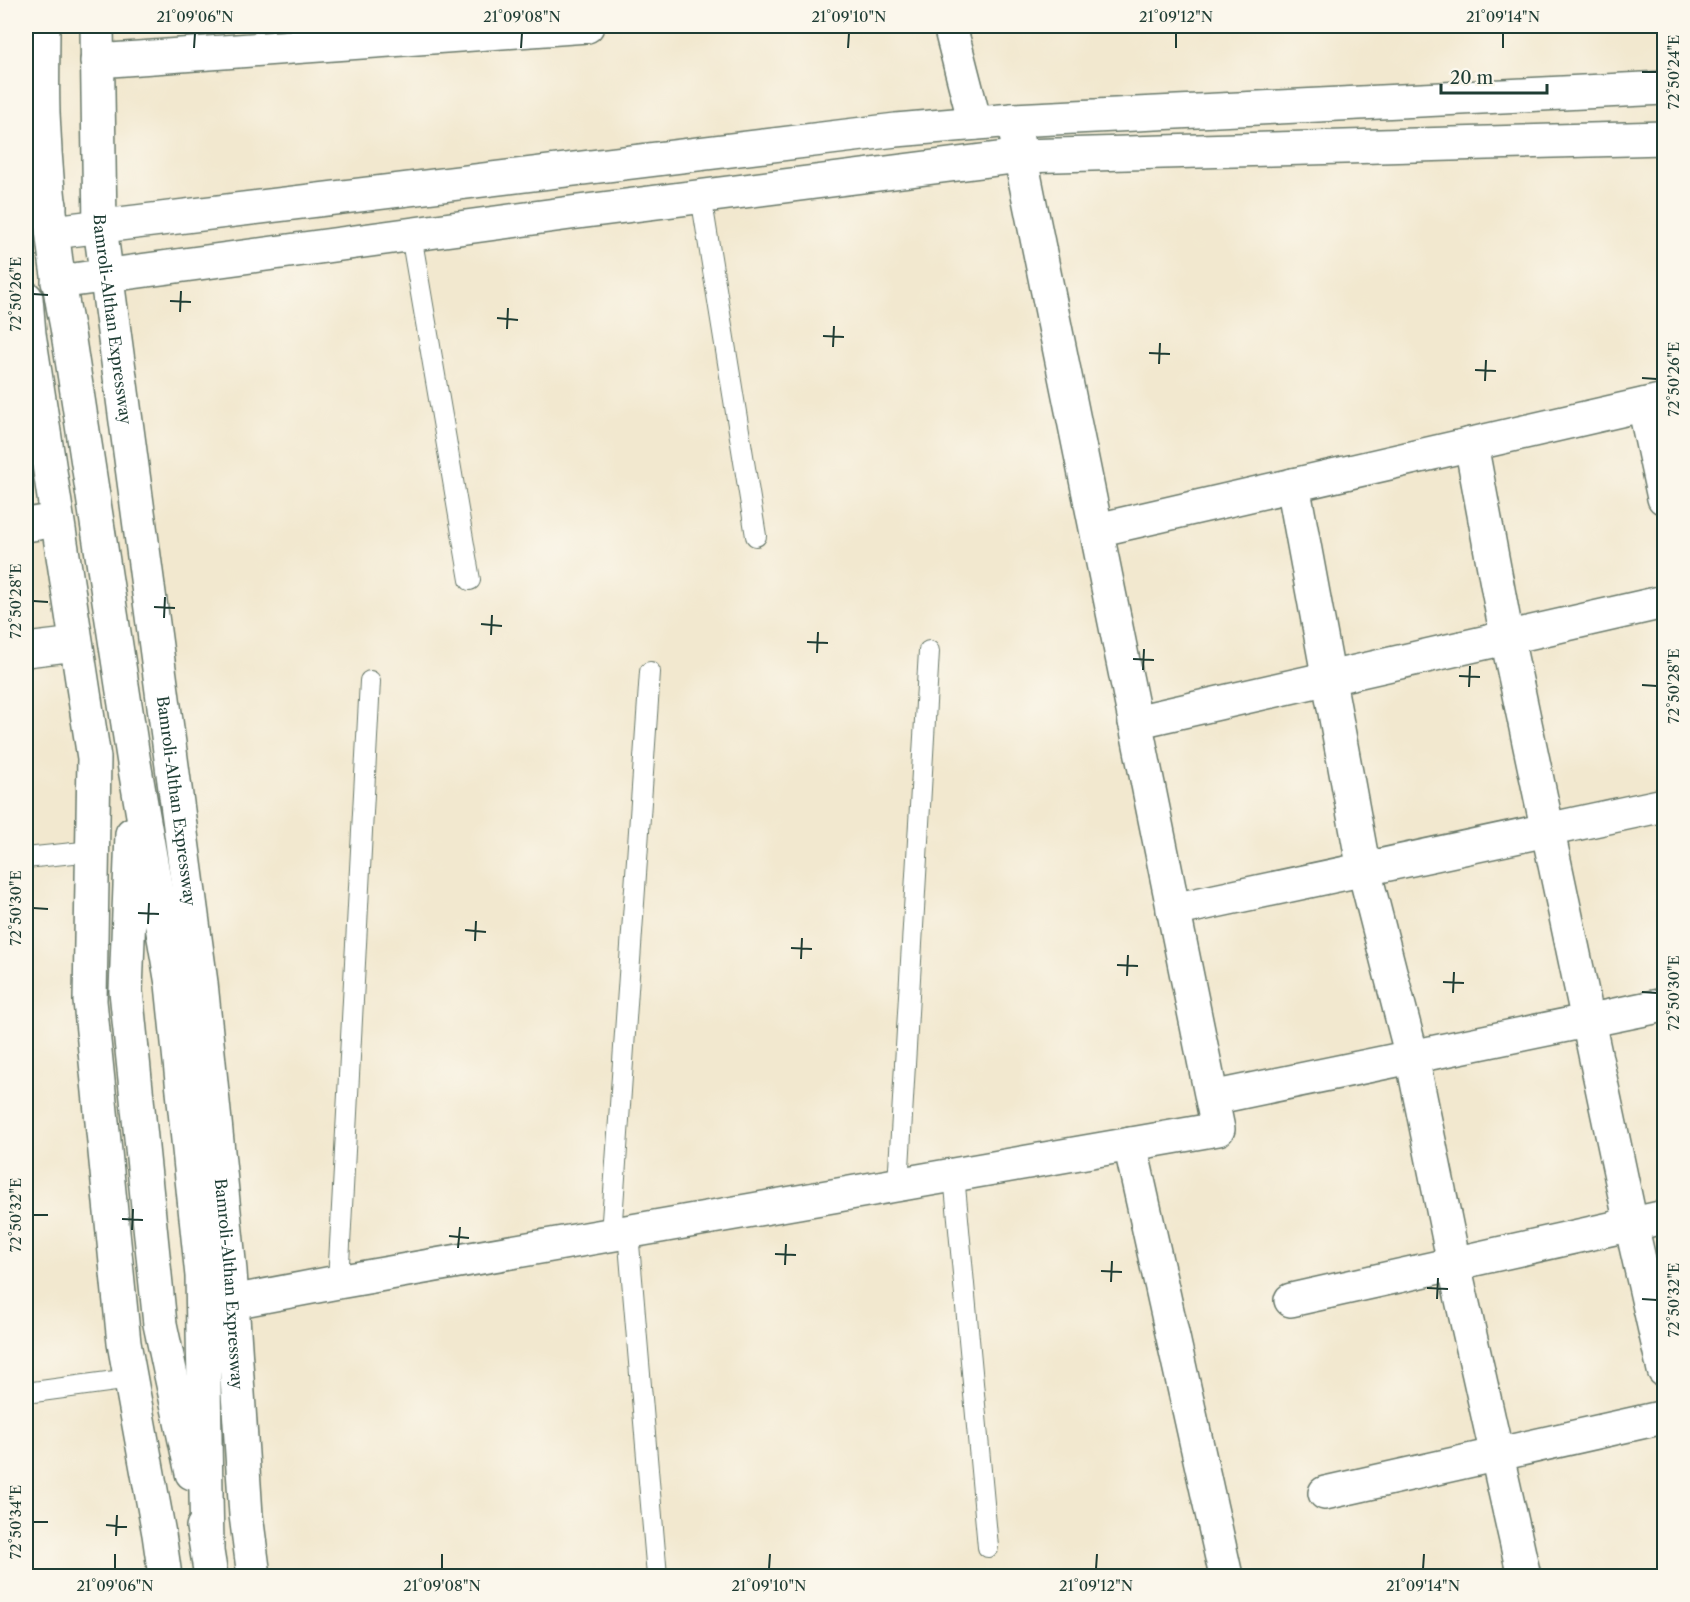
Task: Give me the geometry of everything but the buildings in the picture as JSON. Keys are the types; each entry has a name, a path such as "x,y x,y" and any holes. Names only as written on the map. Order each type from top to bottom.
{"street":[{"path":"43,26 43,214 67,327 134,763 172,984 202,1276 209,1562"},
{"name":"Bamroli-Althan Expressway","path":"96,26 100,227 201,982 232,1302 246,1515 254,1576"},
{"path":"97,61 587,26"},
{"path":"950,26 975,123"},
{"path":"43,214 100,227 884,131 1013,120 1665,88"},
{"path":"232,1302 1218,1129 1013,120"},
{"path":"58,282 701,196 1021,156 1665,138"},
{"path":"26,298 27,335 94,758 90,1001 124,1343 165,1576"},
{"path":"27,335 67,327"},
{"path":"1096,530 1654,402 1665,498"},
{"path":"1471,444 1507,638 1631,1224 1665,1370"},
{"path":"1293,485 1364,870 1412,1057 1454,1264 1524,1576"},
{"path":"26,525 57,520"},
{"path":"1135,722 1665,602"},
{"path":"26,650 76,644"},
{"path":"134,763 126,991 160,1324 209,1562"},
{"path":"1173,910 1665,805"},
{"path":"1212,1098 1665,1005"},
{"path":"1130,1144 1226,1576"},
{"path":"1291,1300 1665,1217"},
{"path":"1325,1493 1665,1417"}],"lane":[{"path":"701,196 756,536"},
{"path":"411,235 470,580"},
{"path":"898,1185 929,651"},
{"path":"650,672 619,1233 657,1576"},
{"path":"338,1282 370,681"},
{"path":"26,858 92,851"},
{"path":"954,1175 988,1547"},
{"path":"26,1393 130,1379"}]}
